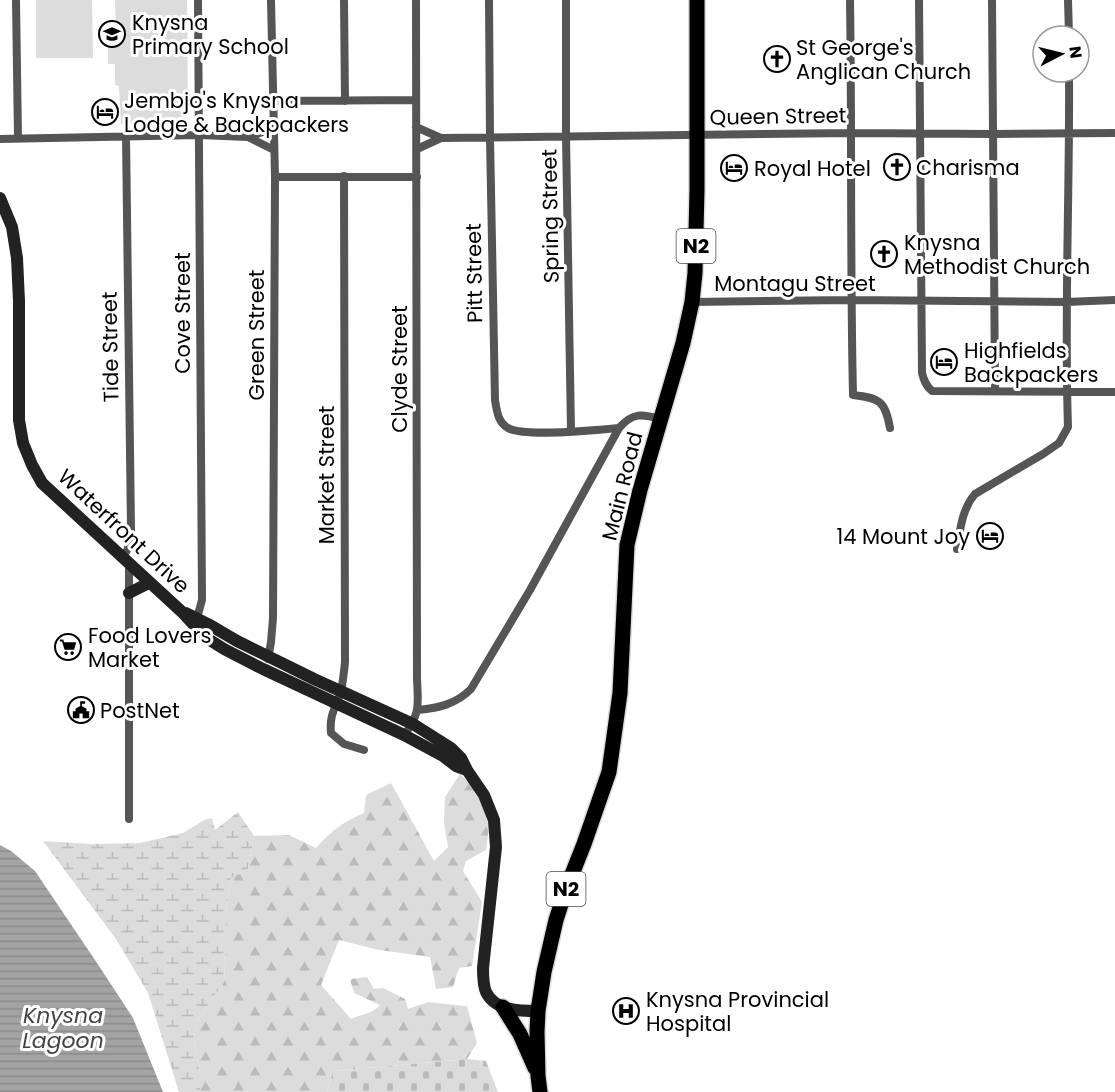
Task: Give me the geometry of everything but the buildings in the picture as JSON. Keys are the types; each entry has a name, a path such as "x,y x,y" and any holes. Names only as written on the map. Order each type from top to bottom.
{"highway":[{"name":"Main Road","path":"538,1011 555,920 609,772 620,693 627,545 640,490 683,343 692,302 695,273 697,0"},
{"path":"503,1007 520,1034 538,1076"},
{"name":"N2","path":"538,1011 540,1092"}],"street":[{"path":"16,0 18,138"},
{"name":"Cove Street","path":"195,621 202,600 198,0"},
{"name":"Green Street","path":"263,669 269,656 273,606 275,177 271,0"},
{"path":"344,0 345,101"},
{"name":"Clyde Street","path":"404,735 413,724 418,710 416,0"},
{"name":"Pitt Street","path":"489,0 497,414 501,422 509,429 518,431 619,429"},
{"name":"Spring Street","path":"566,0 571,431"},
{"path":"850,0 853,395 868,397 882,405 887,411 890,428"},
{"path":"919,0 920,301 923,380 927,388 932,391 1115,393"},
{"path":"992,0 995,390"},
{"path":"1068,0 1069,24"},
{"path":"957,549 962,518 970,499 1059,443 1068,427 1066,302 1069,84"},
{"path":"273,101 416,100"},
{"name":"Queen Street","path":"416,127 441,138 852,133 1115,133"},
{"path":"0,139 199,135 248,137 274,128"},
{"name":"Tide Street","path":"126,136 131,530 126,559 129,593 129,819"},
{"path":"248,137 274,150"},
{"name":"Queen Street","path":"417,149 441,138"},
{"name":"Market Street","path":"344,176 345,662 344,674 330,720 331,733 344,744 364,750"},
{"path":"275,177 417,177"},
{"name":"Waterfront Drive","path":"0,198 12,227 17,258 19,420 23,443 42,483 126,559 149,583 195,621 269,656 443,756 456,766 467,770"},
{"name":"Montagu Street","path":"692,302 1115,300"},
{"path":"418,710 438,708 452,703 463,698 471,689 530,590 619,429 626,421 639,415 661,419"},
{"path":"129,593 149,583"},
{"name":"Waterfront Drive","path":"195,621 204,636 224,649 263,669 413,724 451,748 461,758 484,795 494,820 496,847 483,968 486,993 497,1005 503,1007"},
{"path":"503,1007 538,1011"}],"green space":[{"path":"36,0 92,0 93,58 36,58"},
{"path":"115,0 187,0 188,114 182,121 121,124 119,86 115,85 115,64 108,64 108,36 116,35"},
{"path":"460,774 473,786 490,820 486,850 466,861 463,871 482,902 472,966 459,968 453,987 436,989 430,957 379,950 339,940 321,985 351,1019 370,1012 380,1005 354,993 350,979 367,977 374,989 383,988 405,999 408,1009 428,1002 467,1006 477,1043 467,1059 333,1071 327,1092 200,1092 200,1074 194,1040 196,1023 224,982 226,911 231,878 248,869 254,836 289,835 316,848 338,828 364,813 366,795 391,783 434,861 448,847 444,823 445,797"},
{"path":"238,812 254,836 248,869 231,878 226,911 224,982 196,1023 194,1040 200,1074 200,1092 179,1092 148,993 116,939 43,841 92,844 140,843 183,833 206,819 212,818 215,830"},
{"path":"467,1059 486,1061 498,1092 327,1092 333,1071"}],"water":[{"name":"Knysna Lagoon","path":"0,845 35,871 99,966 133,1018 163,1092 0,1092"}],"place":[{"name":"Knysna Primary School","path":"112,34"},
{"name":"St George's Anglican Church","path":"777,59"},
{"name":"Jembjo's Knysna Lodge & Backpackers","path":"105,112"},
{"name":"Charisma","path":"897,167"},
{"name":"Royal Hotel","path":"734,168"},
{"name":"Knysna Methodist Church","path":"884,254"},
{"name":"Highfields Backpackers","path":"944,362"},
{"name":"14 Mount Joy","path":"990,536"},
{"name":"Food Lovers Market","path":"68,647"},
{"name":"PostNet","path":"81,710"},
{"name":"Knysna Provincial Hospital","path":"626,1011"}]}
